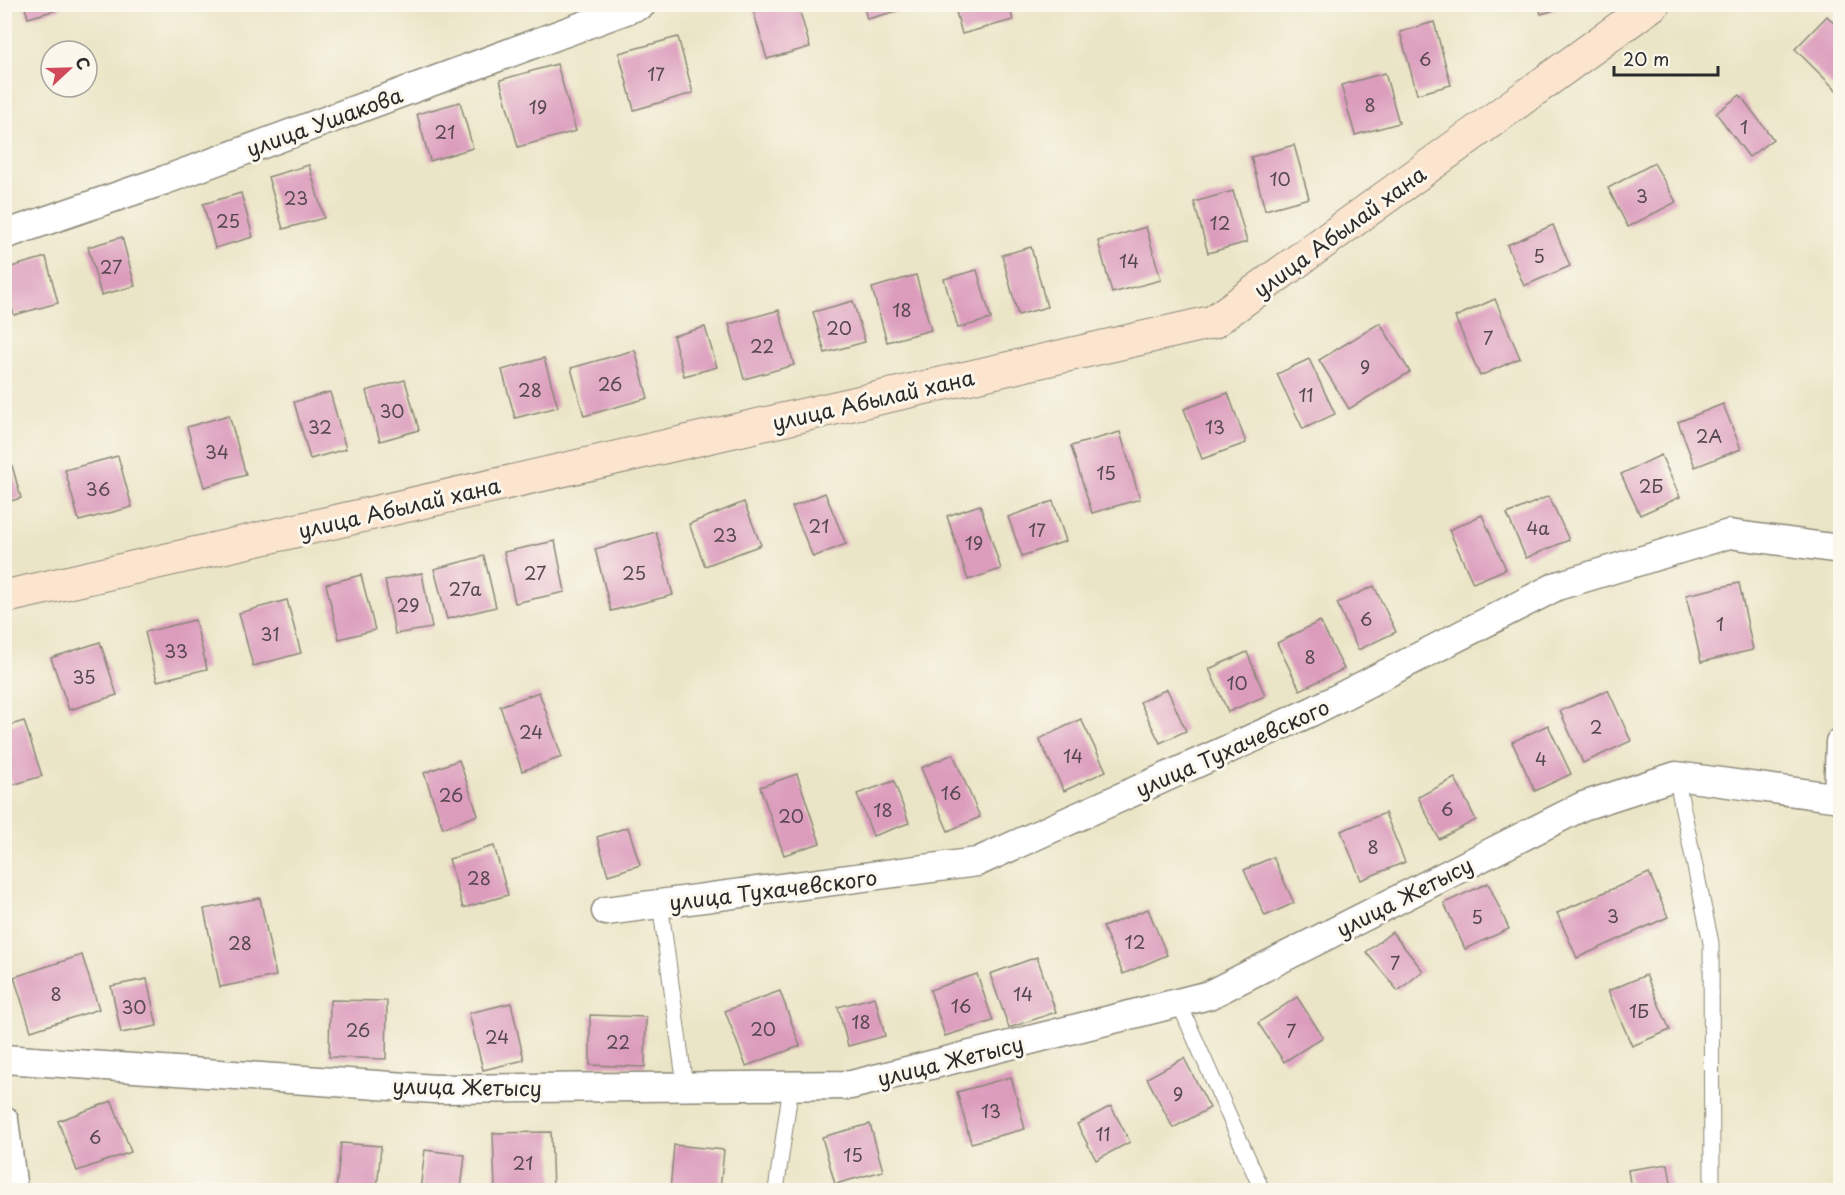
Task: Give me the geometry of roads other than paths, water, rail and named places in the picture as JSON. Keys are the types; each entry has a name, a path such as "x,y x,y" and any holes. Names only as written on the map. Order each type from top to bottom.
{"street":[{"name":"улица Ушакова","path":"4,235 165,180 642,4"},
{"name":"улица Абылай хана","path":"4,597 1214,322 1653,4"},
{"name":"улица Тухачевского","path":"606,911 977,862 1313,711 1557,586 1729,534 1840,549"},
{"path":"1839,797 1840,742"},
{"name":"улица Жетысу","path":"4,1059 435,1089 851,1085 1209,995 1583,806 1676,776 1839,797"},
{"path":"4,1120 13,1191"}],"lane":[{"path":"1676,776 1711,943 1712,1188"},
{"path":"660,903 685,1086"},
{"path":"1179,1003 1262,1191"},
{"path":"776,1191 791,1086"}]}
